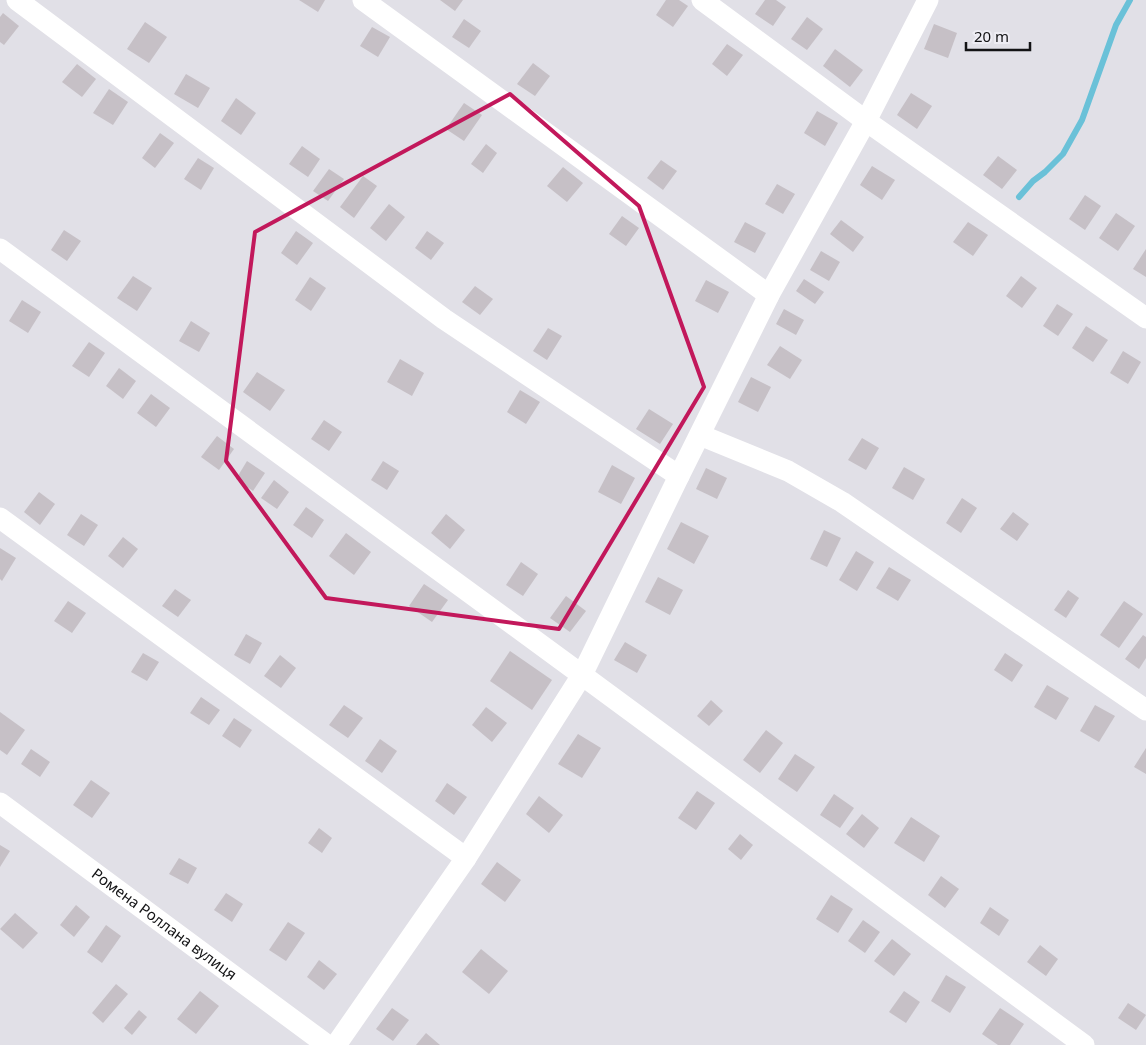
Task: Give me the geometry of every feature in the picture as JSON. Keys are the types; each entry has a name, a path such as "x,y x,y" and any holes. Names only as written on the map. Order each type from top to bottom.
{"street":[{"path":"17,0 444,319 679,476"},
{"path":"363,0 769,295"},
{"path":"702,0 866,121 1146,318"},
{"path":"336,1045 466,858 582,675 769,295 866,121 928,0"},
{"path":"0,249 1084,1045"},
{"path":"700,435 788,471 842,502 1146,710"},
{"path":"0,518 466,858"},
{"name":"Ромена Роллана вулиця","path":"0,803 327,1045"}],"highlighted area":[{"path":"510,94 639,206 704,387 559,629 326,598 226,461 255,232"}],"building":[{"path":"299,0 325,0 318,12"},
{"path":"440,0 463,0 455,11"},
{"path":"666,0 679,0 688,6 673,27 656,15"},
{"path":"765,0 776,0 786,7 773,26 755,14"},
{"path":"3,13 19,26 4,45 0,42 0,17"},
{"path":"807,17 823,29 807,50 791,39"},
{"path":"464,19 481,31 469,48 452,37"},
{"path":"145,22 167,37 149,63 127,49"},
{"path":"934,24 957,33 948,58 924,49"},
{"path":"372,27 390,37 378,57 360,46"},
{"path":"727,44 743,55 727,76 712,64"},
{"path":"835,49 863,70 850,87 823,66"},
{"path":"533,63 550,76 535,96 517,84"},
{"path":"77,64 96,79 82,97 62,82"},
{"path":"186,74 210,88 198,108 174,94"},
{"path":"109,89 128,102 113,125 93,113"},
{"path":"911,93 932,106 917,129 897,115"},
{"path":"236,98 256,113 241,135 221,121"},
{"path":"464,103 482,115 464,141 446,129"},
{"path":"817,111 838,123 825,146 804,133"},
{"path":"160,133 174,143 155,168 142,158"},
{"path":"486,144 497,153 483,173 471,164"},
{"path":"302,146 320,159 308,177 289,164"},
{"path":"998,156 1017,170 1002,189 983,175"},
{"path":"198,158 214,168 201,190 184,179"},
{"path":"661,160 677,171 663,190 647,178"},
{"path":"872,166 895,180 882,200 860,185"},
{"path":"563,167 583,183 567,202 547,186"},
{"path":"329,169 344,179 328,201 313,191"},
{"path":"363,176 377,186 354,218 340,207"},
{"path":"777,184 795,194 783,214 765,204"},
{"path":"1085,195 1101,206 1085,230 1069,219"},
{"path":"389,204 405,217 386,241 370,228"},
{"path":"1116,213 1135,226 1118,251 1099,238"},
{"path":"622,216 639,228 626,246 609,234"},
{"path":"841,220 864,237 853,252 830,234"},
{"path":"745,222 766,233 755,253 734,242"},
{"path":"968,222 988,235 973,256 953,242"},
{"path":"64,230 81,241 67,261 51,250"},
{"path":"296,231 313,243 297,265 281,253"},
{"path":"427,231 444,243 431,260 415,248"},
{"path":"1146,249 1146,277 1133,269"},
{"path":"821,251 840,262 829,281 810,270"},
{"path":"133,276 152,288 137,311 117,298"},
{"path":"1021,276 1037,288 1022,308 1006,296"},
{"path":"310,277 326,288 311,311 295,300"},
{"path":"804,279 824,292 815,304 796,291"},
{"path":"706,280 729,292 718,313 695,301"},
{"path":"475,286 493,299 480,315 462,302"},
{"path":"22,300 41,312 28,333 9,321"},
{"path":"1057,304 1073,314 1058,336 1043,326"},
{"path":"784,309 804,320 796,335 776,324"},
{"path":"191,321 210,333 199,352 179,341"},
{"path":"1086,326 1108,340 1093,362 1072,348"},
{"path":"548,328 562,336 547,360 533,351"},
{"path":"89,342 105,353 89,377 72,366"},
{"path":"780,346 802,360 790,379 767,365"},
{"path":"1123,351 1141,362 1128,384 1110,373"},
{"path":"400,359 424,373 412,396 387,382"},
{"path":"119,368 136,381 123,399 106,386"},
{"path":"257,372 285,390 270,411 243,392"},
{"path":"751,377 771,387 758,412 738,402"},
{"path":"520,390 540,402 526,424 507,412"},
{"path":"151,394 170,408 156,427 137,413"},
{"path":"649,409 673,424 660,444 636,429"},
{"path":"324,420 342,432 329,451 311,439"},
{"path":"217,436 234,449 219,470 201,457"},
{"path":"862,438 879,448 866,470 848,460"},
{"path":"247,461 265,473 253,491 236,479"},
{"path":"383,461 399,471 387,490 371,480"},
{"path":"612,465 635,478 621,504 598,492"},
{"path":"904,467 925,479 913,500 892,488"},
{"path":"706,468 727,478 717,499 696,489"},
{"path":"274,480 289,492 277,509 261,498"},
{"path":"39,492 55,504 40,525 24,512"},
{"path":"962,498 977,508 961,533 946,523"},
{"path":"306,507 324,520 312,538 293,525"},
{"path":"1013,512 1029,524 1017,541 1000,529"},
{"path":"81,514 98,525 84,546 67,535"},
{"path":"446,514 465,530 450,549 431,533"},
{"path":"681,522 709,536 694,564 667,549"},
{"path":"824,530 841,538 827,567 810,559"},
{"path":"346,533 371,552 354,575 329,556"},
{"path":"123,537 138,549 123,568 108,556"},
{"path":"0,548 16,558 2,581 0,579"},
{"path":"856,551 874,562 857,591 839,580"},
{"path":"521,562 538,574 523,596 506,585"},
{"path":"889,567 911,580 898,601 876,588"},
{"path":"658,577 683,590 670,615 645,602"},
{"path":"424,584 448,600 432,622 409,606"},
{"path":"175,589 191,600 178,617 162,606"},
{"path":"1068,590 1079,598 1066,618 1054,610"},
{"path":"566,596 586,611 570,632 550,618"},
{"path":"68,601 86,613 72,633 54,621"},
{"path":"1124,601 1143,614 1119,648 1100,635"},
{"path":"246,634 262,643 250,664 234,655"},
{"path":"1143,635 1146,637 1146,658 1139,669 1125,659"},
{"path":"625,642 647,655 637,673 614,660"},
{"path":"510,651 552,680 532,710 490,681"},
{"path":"143,653 159,662 147,681 131,672"},
{"path":"1005,653 1023,665 1012,682 994,670"},
{"path":"280,655 296,668 281,688 264,676"},
{"path":"1047,685 1069,698 1056,720 1034,707"},
{"path":"201,697 220,710 209,725 190,713"},
{"path":"711,700 723,711 709,726 697,716"},
{"path":"344,705 363,718 348,738 329,725"},
{"path":"1095,705 1115,716 1099,742 1080,731"},
{"path":"486,707 507,723 492,742 472,725"},
{"path":"0,712 25,730 7,755 0,750"},
{"path":"234,718 252,730 240,748 222,736"},
{"path":"766,730 783,743 760,773 743,760"},
{"path":"578,734 601,748 582,778 558,764"},
{"path":"380,739 397,751 382,773 365,761"},
{"path":"1146,748 1146,774 1134,767"},
{"path":"31,749 50,762 40,777 21,764"},
{"path":"795,754 815,767 797,792 778,779"},
{"path":"91,780 110,793 92,818 73,805"},
{"path":"447,783 467,797 454,815 435,801"},
{"path":"697,791 715,803 696,830 678,818"},
{"path":"834,794 854,808 840,828 820,815"},
{"path":"539,796 563,815 549,833 526,814"},
{"path":"862,814 879,828 864,848 846,834"},
{"path":"911,817 940,836 924,862 894,843"},
{"path":"319,828 332,838 322,853 308,843"},
{"path":"740,834 753,845 741,860 728,849"},
{"path":"0,845 10,851 0,867"},
{"path":"179,858 197,868 188,884 169,874"},
{"path":"497,862 521,880 505,902 481,884"},
{"path":"941,876 959,889 945,908 928,895"},
{"path":"226,893 243,904 232,922 214,910"},
{"path":"831,895 853,909 838,933 816,919"},
{"path":"76,905 90,917 74,937 60,925"},
{"path":"990,907 1009,920 999,936 980,923"},
{"path":"15,913 38,933 23,949 0,929"},
{"path":"863,920 880,932 865,953 848,941"},
{"path":"288,922 305,933 286,961 269,950"},
{"path":"106,925 121,936 102,963 87,952"},
{"path":"892,939 911,954 894,976 874,961"},
{"path":"1040,945 1058,959 1046,976 1027,962"},
{"path":"481,949 508,971 489,994 462,972"},
{"path":"319,960 337,974 324,990 307,977"},
{"path":"946,975 966,987 950,1013 931,1001"},
{"path":"116,984 128,994 103,1023 92,1013"},
{"path":"200,991 219,1006 196,1034 177,1019"},
{"path":"904,991 920,1002 906,1023 889,1012"},
{"path":"1128,1003 1146,1015 1136,1030 1118,1018"},
{"path":"392,1008 409,1020 393,1041 376,1029"},
{"path":"1000,1008 1024,1024 1010,1045 998,1045 982,1034"},
{"path":"139,1010 147,1017 132,1035 124,1028"},
{"path":"426,1033 440,1045 416,1045"}],"waterway":[{"path":"1019,197 1033,181 1063,154 1082,120 1116,25 1130,0"}]}
